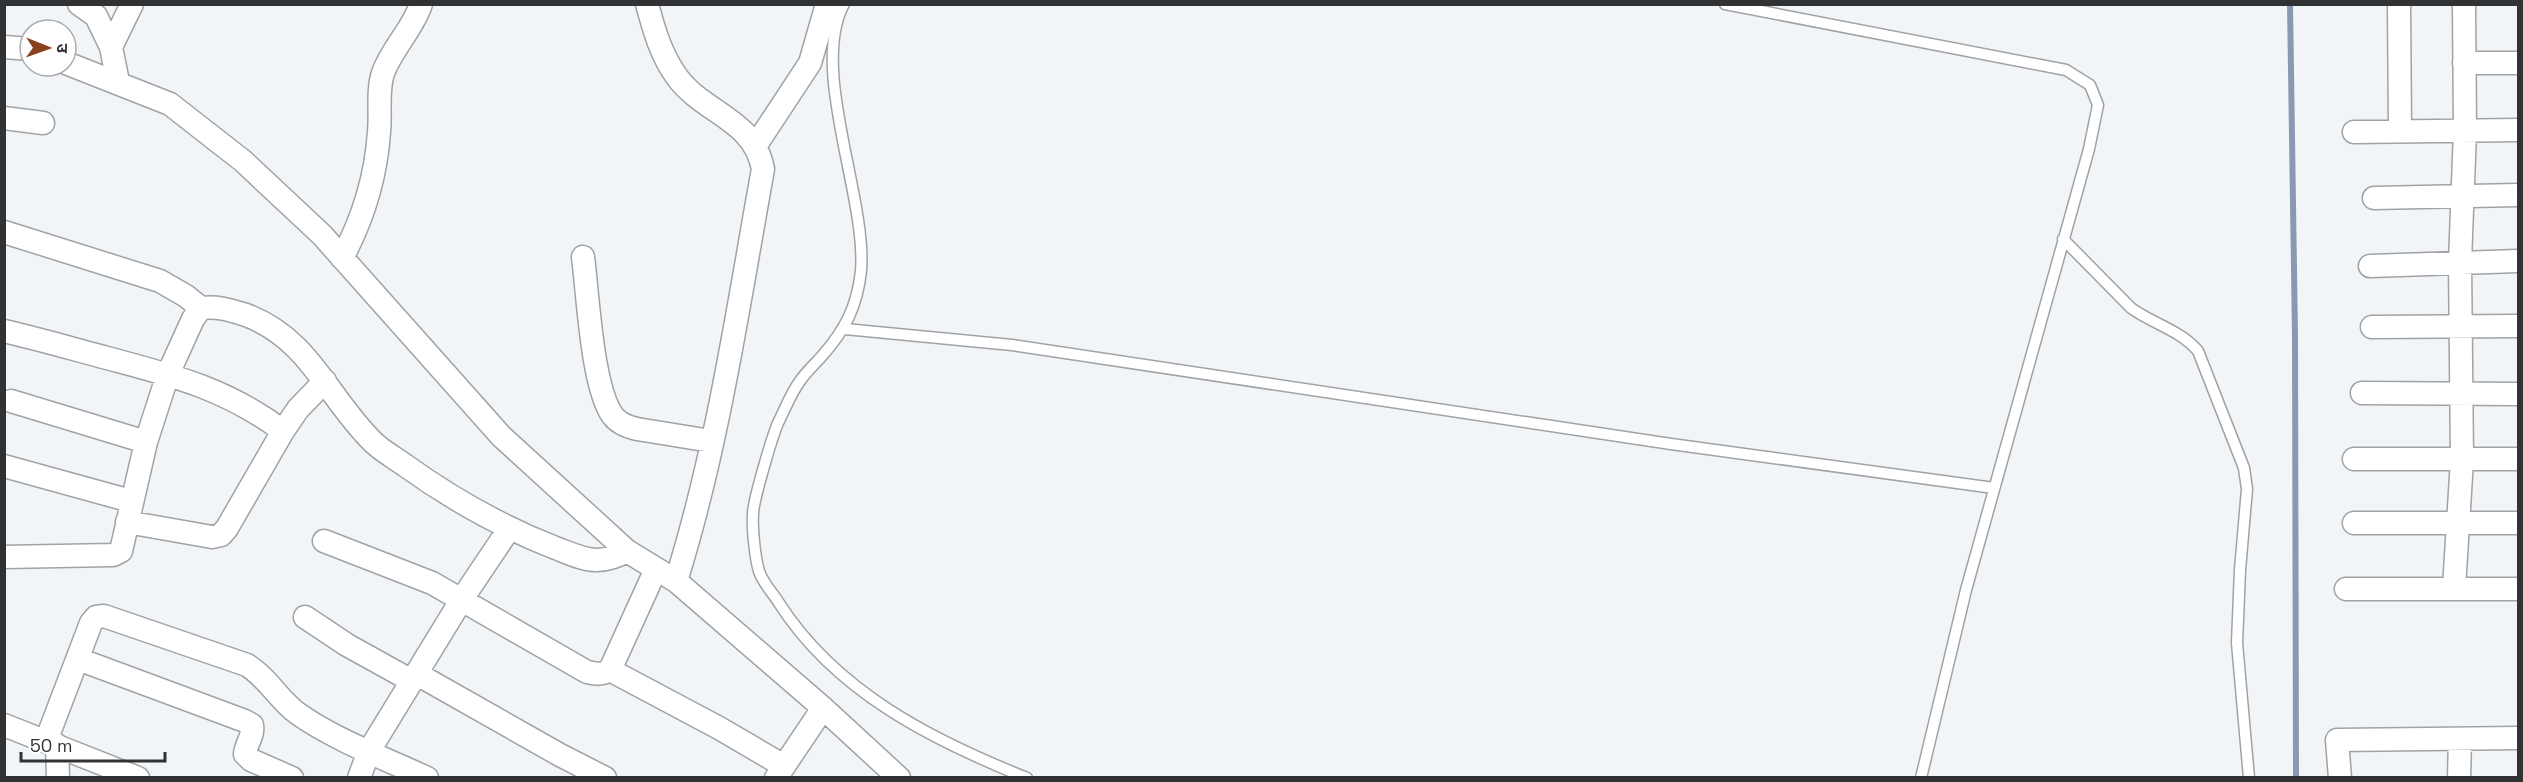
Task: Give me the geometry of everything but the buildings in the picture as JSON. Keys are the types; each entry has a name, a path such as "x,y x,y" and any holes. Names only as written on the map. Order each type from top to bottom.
{"street":[{"path":"79,4 96,16 111,47 118,82"},
{"path":"111,47 132,4"},
{"path":"342,258 357,230 374,171 379,133 380,86 384,72 421,4"},
{"path":"646,4 661,51 677,78 695,96 744,131 756,146 763,169 728,361 694,523 676,580"},
{"path":"756,146 810,63 827,4"},
{"path":"2399,4 2400,131"},
{"path":"2454,588 2462,460 2460,262 2465,130 2464,4"},
{"path":"2464,63 2518,63"},
{"path":"78,67 170,104 243,161 322,235 501,436 627,551 676,580 899,777"},
{"path":"4,118 43,123"},
{"path":"2354,132 2518,130"},
{"path":"2374,198 2518,195"},
{"path":"4,232 160,281 201,308"},
{"path":"583,257 600,384 614,418 625,426 637,429 711,441"},
{"path":"2370,266 2518,261"},
{"path":"4,557 113,555 121,551 146,442 168,374 193,319 201,308 213,306 230,309 263,322 289,339 307,357 374,443 457,500 508,529 578,557 596,560 613,558 627,551"},
{"path":"2372,327 2518,326"},
{"path":"4,332 168,374 220,392 255,410 283,431"},
{"path":"4,466 129,511 212,537 221,535 283,431 298,409 325,381"},
{"path":"2362,393 2518,394"},
{"path":"11,401 146,442"},
{"path":"2354,459 2518,459"},
{"path":"2354,524 2518,523"},
{"path":"359,777 369,751 462,599 508,529"},
{"path":"324,541 421,579 462,599 587,672 604,674 610,670 656,569"},
{"path":"2346,589 2518,589"},
{"path":"58,777 51,743 91,623 96,617 104,616 247,665 261,673 280,698 308,720 427,777"},
{"path":"305,617 348,645 605,777"},
{"path":"78,659 245,721 252,725 253,733 246,746 245,754 251,760 292,777"},
{"path":"610,670 719,728 780,772 823,708"},
{"path":"4,725 138,777"},
{"path":"2340,777 2337,740 2518,738"},
{"path":"2459,777 2460,739"}],"lane":[{"path":"844,4 839,14 833,50 836,97 855,204 861,271 854,304 845,329 800,380 777,425 752,513 759,572 793,624 844,678 909,723 997,766 1027,777"},
{"path":"1725,4 2066,70 2090,85 2098,105 2089,150 1966,590 1921,777"},
{"path":"2063,239 2131,308 2189,340 2199,351 2244,468 2247,489 2237,643 2249,777"},
{"path":"845,329 1012,345 1671,444 1994,488"}],"waterway":[{"path":"2290,4 2295,335 2296,778"}]}
